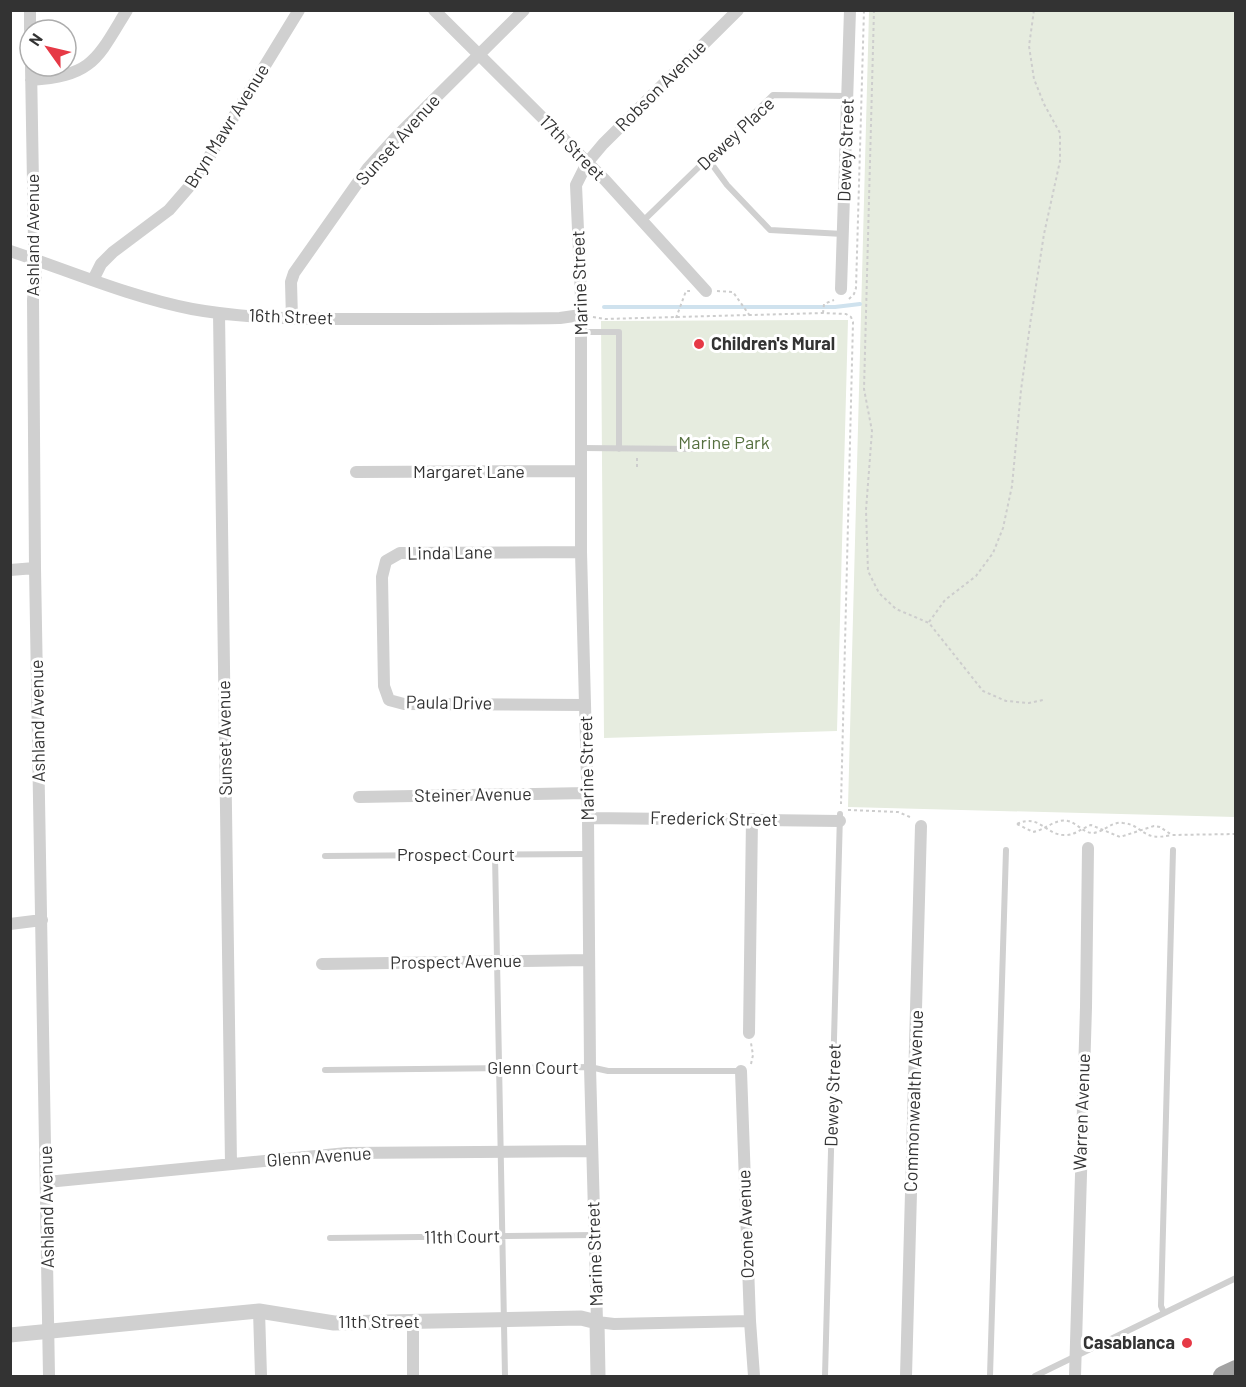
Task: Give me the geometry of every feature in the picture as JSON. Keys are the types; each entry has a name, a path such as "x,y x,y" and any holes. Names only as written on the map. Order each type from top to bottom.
{"highway":[{"path":"1223,1377 1236,1370"}],"street":[{"path":"31,80 70,75 87,66 100,54 127,10"},
{"name":"Bryn Mawr Avenue","path":"93,280 101,264 113,252 169,210 195,180 299,10"},
{"name":"17th Street","path":"434,10 587,163 706,291"},
{"name":"Sunset Avenue","path":"292,319 291,282 294,273 368,168 396,137 524,10"},
{"name":"Robson Avenue","path":"587,163 603,144 738,10"},
{"name":"Dewey Street","path":"841,289 850,10"},
{"name":"Ashland Avenue","path":"31,80 36,277 33,299 35,568 49,1377"},
{"name":"Marine Street","path":"587,163 576,185 582,332 581,552 598,1377"},
{"name":"16th Street","path":"10,251 170,304 219,313 292,319 548,318 581,315"},
{"name":"Sunset Avenue","path":"219,313 231,1164"},
{"name":"Margaret Lane","path":"357,472 581,471"},
{"name":"Linda Lane","path":"383,625 382,577 386,561 400,553 581,552"},
{"path":"10,570 35,568"},
{"name":"Paula Drive","path":"383,625 384,686 389,700 404,704 585,705"},
{"name":"Steiner Avenue","path":"359,797 587,793"},
{"name":"Frederick Street","path":"588,818 840,817"},
{"path":"749,1033 752,819"},
{"name":"Commonwealth Avenue","path":"906,1377 921,826"},
{"name":"Warren Avenue","path":"1074,1377 1086,1007 1088,848"},
{"path":"10,924 42,920"},
{"name":"Prospect Avenue","path":"322,963 589,960"},
{"name":"Ozone Avenue","path":"741,1071 754,1377"},
{"name":"Glenn Avenue","path":"47,1182 347,1153 592,1151"},
{"path":"259,1311 261,1377"},
{"name":"11th Street","path":"10,1335 259,1311 323,1322 413,1323 581,1318 614,1324 750,1321"},
{"path":"413,1323 413,1377"}],"lane":[{"name":"Dewey Place","path":"643,221 773,95 848,96"},
{"path":"708,159 726,185 770,230 843,234"},
{"path":"582,332 619,332 619,449"},
{"path":"581,448 693,449"},
{"name":"Dewey Street","path":"825,1377 840,817"},
{"path":"990,1377 1006,850"},
{"path":"1164,1313 1161,1305 1173,850"},
{"name":"Prospect Court","path":"325,856 588,854"},
{"path":"495,855 504,1377"},
{"name":"Glenn Court","path":"326,1070 590,1067 608,1071 741,1071"},
{"name":"11th Court","path":"330,1238 594,1235"},
{"path":"1035,1377 1236,1278"}],"path":[{"path":"873,10 864,389 872,431 866,510 868,571 879,593 896,609 928,623 983,691 1006,701 1029,703 1043,700"},
{"path":"928,623 945,600 976,576 993,553 1003,528 1012,486 1021,390 1031,318 1044,234 1060,161 1060,133 1044,104 1034,79 1029,46 1034,10"},
{"path":"676,318 678,307 686,291 733,292 750,316"},
{"path":"581,315 605,319 750,316 790,318 846,314 852,317 854,322 840,817"},
{"path":"637,449 637,470"},
{"path":"840,817 846,810 898,812 910,817"},
{"path":"1173,835 1154,826 1139,831 1120,837 1104,830 1091,825 1083,829 1074,834 1064,836 1057,834 1046,827 1030,820 1017,824 1033,832 1046,827 1066,820 1083,829 1087,833 1094,833 1104,830 1116,823 1123,822 1139,831 1154,838 1173,835 1236,834"},
{"path":"741,1071 752,1064 753,1054 749,1033"}],"green space":[{"path":"869,11 1235,11 1235,817 848,807"},
{"name":"Marine Park","path":"848,320 837,731 604,738 601,321"}],"waterway":[{"path":"604,307 835,307 860,304"}],"place":[{"name":"Children's Mural","path":"699,344"},
{"name":"Casablanca","path":"1187,1343"}]}
